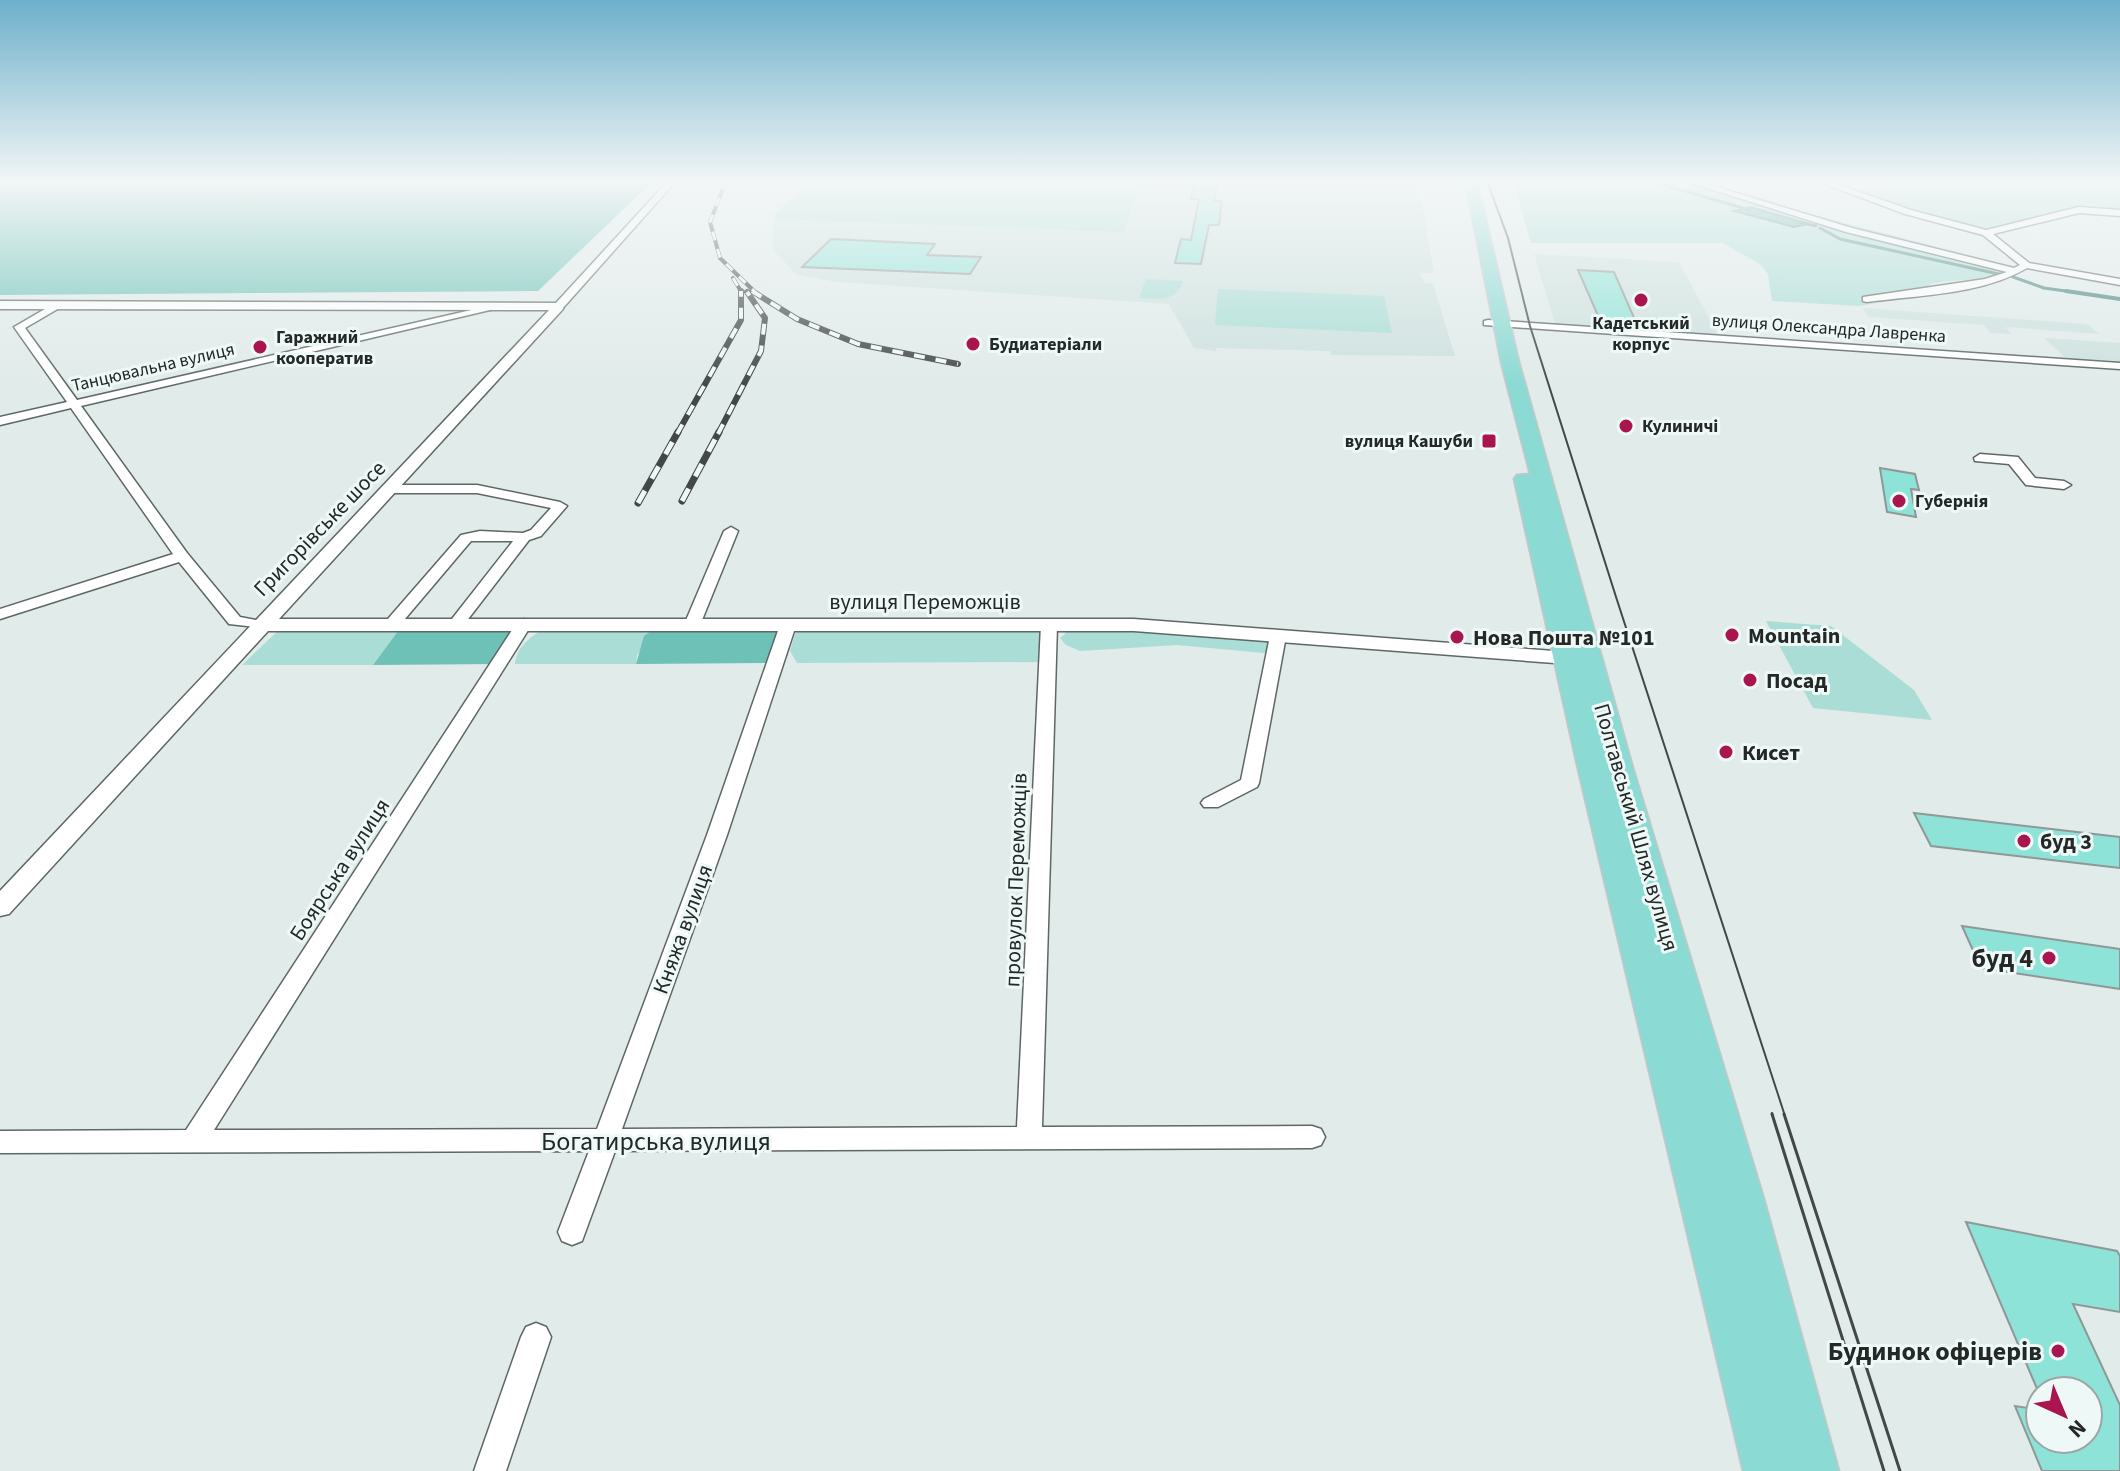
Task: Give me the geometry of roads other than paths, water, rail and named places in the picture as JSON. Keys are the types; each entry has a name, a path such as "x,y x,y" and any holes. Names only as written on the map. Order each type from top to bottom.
{"main road":[{"name":"Полтавський Шлях вулиця","path":"1477,250 1496,324 1510,362 1768,1471"},
{"name":"Полтавський Шлях вулиця","path":"1483,250 1496,324"},
{"name":"Полтавський Шлях вулиця","path":"1578,659 1743,1199 1814,1471"}],"street":[{"name":"Григорівське шосе","path":"0,907 8,887 390,489 610,250"},
{"path":"1928,250 2014,271"},
{"path":"2007,250 2026,265 2120,282"},
{"path":"1867,299 1986,282 2006,277 2026,265"},
{"path":"0,305 559,306"},
{"path":"57,305 19,327 182,556 235,621 260,625"},
{"name":"Танцювальна вулиця","path":"0,421 502,306"},
{"name":"вулиця Олександра Лавренка","path":"1496,324 2120,366"},
{"path":"1980,458 2013,460 2031,482 2064,485"},
{"path":"390,489 477,489 560,506 536,533 524,537 480,535 466,538 393,623"},
{"path":"692,625 731,531"},
{"path":"456,624 524,537"},
{"path":"0,614 182,556"},
{"name":"Боярська вулиця","path":"193,1141 524,624"},
{"name":"вулиця Переможців","path":"260,625 1134,625 1578,659"},
{"name":"Княжа вулиця","path":"572,1232 717,835 788,625"},
{"name":"провулок Переможців","path":"1029,1137 1049,625"},
{"path":"1211,803 1250,783 1278,636"},
{"name":"Богатирська вулиця","path":"0,1142 1312,1137"},
{"path":"490,1471 536,1337"}],"waterway":[{"path":"1888,250 2003,275"},
{"path":"2013,277 2044,288 2072,292"},
{"path":"2066,291 2072,292"},
{"path":"2072,292 2080,293"},
{"path":"2072,292 2120,299"}],"tram line":[{"path":"1511,250 1530,326 1785,1116"},
{"path":"1772,1114 1884,1471"},
{"path":"1784,1114 1900,1471"}],"railway":[{"path":"718,250 720,258 756,293"},
{"path":"733,278 741,291"},
{"path":"677,434 741,320 741,291"},
{"path":"752,291 797,319 858,344 958,364"},
{"path":"718,434 761,351 765,318 747,292"},
{"path":"638,503 678,432"},
{"path":"682,501 719,432"}],"place":[{"name":"Кадетський корпус","path":"1641,300"},
{"name":"Будиатеріали","path":"973,344"},
{"name":"Гаражний кооператив","path":"260,347"},
{"name":"Кулиничі","path":"1626,426"},
{"name":"вулиця Кашуби","path":"1489,441"},
{"name":"Губернія","path":"1899,501"},
{"name":"Mountain","path":"1732,635"},
{"name":"Нова Пошта №101","path":"1457,637"},
{"name":"Посад","path":"1750,680"},
{"name":"Кисет","path":"1726,752"},
{"name":"буд 3","path":"2024,841"},
{"name":"буд 4","path":"2049,958"},
{"name":"Будинок офіцерів","path":"2058,1351"}]}
